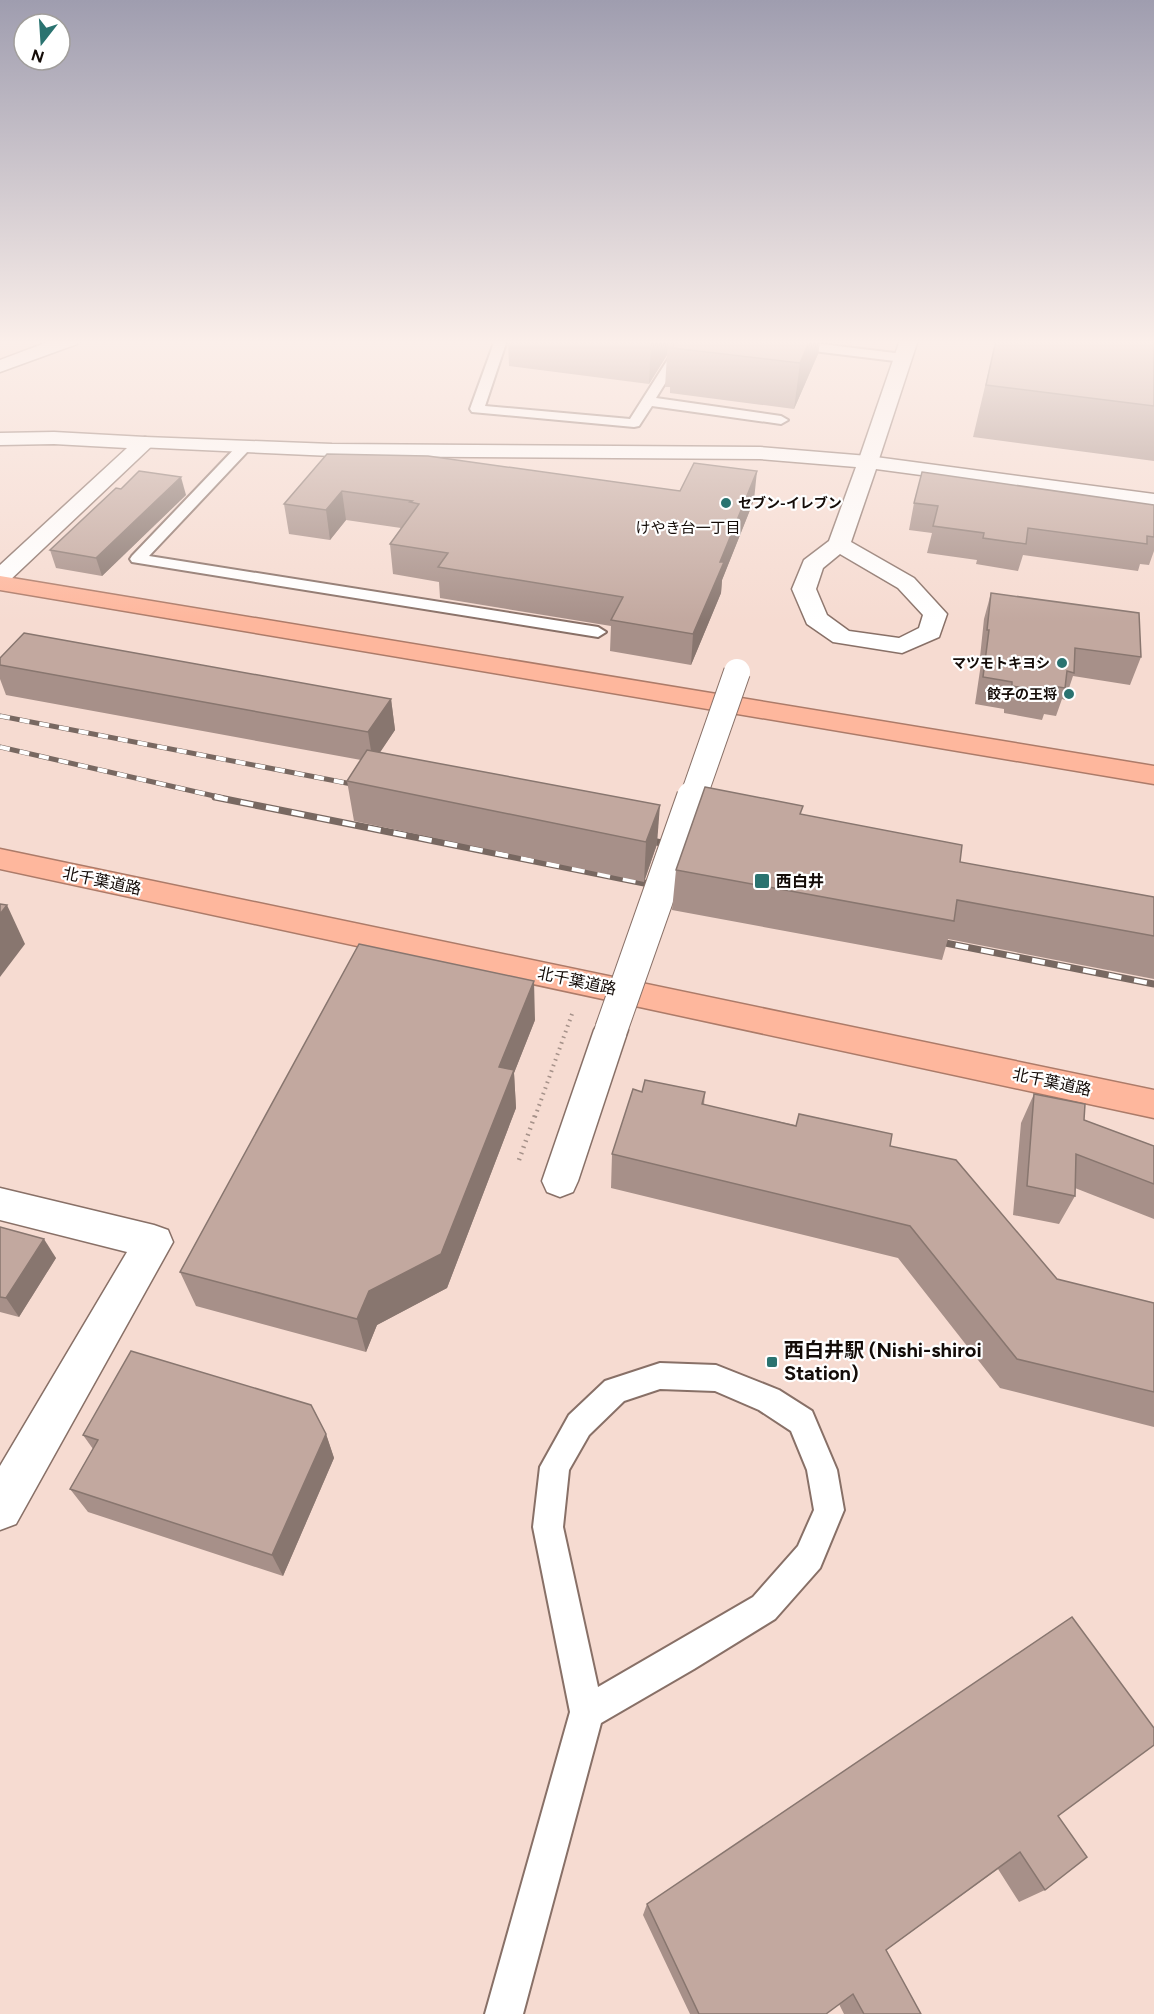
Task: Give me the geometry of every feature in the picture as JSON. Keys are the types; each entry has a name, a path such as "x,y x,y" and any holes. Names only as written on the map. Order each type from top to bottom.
{"highway":[{"path":"1,578 1154,775"},
{"name":"北千葉道路","path":"0,859 1154,1104"}],"street":[{"path":"839,544 906,583 935,614 930,632 902,646 842,637 816,619 804,589 812,565 839,544 877,434"},
{"path":"0,439 54,438 244,447 718,452 868,462 1154,500"},
{"path":"1,578 145,443"},
{"path":"560,1181 737,672"},
{"path":"0,1204 154,1242 0,1508"}],"lane":[{"path":"244,447 138,559 598,632"},
{"path":"504,2014 587,1712 548,1527 555,1467 579,1425 615,1391 660,1376 716,1378 769,1400 802,1421 822,1470 829,1510 809,1557 764,1608 683,1658 587,1712"}],"path":[{"path":"519,1160 574,1009"}],"building":[{"path":"327,454 428,456 680,491 694,463 757,471 720,562 724,562 693,634 611,620 623,597 438,567 448,553 390,544 419,504 410,502 412,501 342,491 326,510 284,504"},
{"path":"139,471 181,477 96,558 50,550 116,488 121,489"},
{"path":"922,472 1154,505 1154,537 1147,536 1147,544 1028,528 1026,544 983,538 984,533 933,526 938,506 914,503"},
{"path":"991,593 1139,613 1141,657 1075,648 1074,673 1067,671 1065,688 1052,686 1051,692 1012,686 1012,682 983,677"},
{"path":"24,633 391,699 368,732 0,665 0,658"},
{"path":"367,750 660,805 646,842 347,781"},
{"path":"705,787 803,806 800,814 962,845 960,862 1154,897 1154,936 957,900 954,921 676,870"},
{"path":"0,904 7,905 0,914"},
{"path":"359,944 534,981 499,1067 514,1070 441,1254 369,1291 357,1319 180,1272"},
{"path":"645,1080 705,1092 702,1104 796,1126 799,1114 892,1134 890,1146 956,1160 1057,1279 1154,1303 1154,1392 1017,1359 910,1226 612,1154 633,1089 642,1092"},
{"path":"1034,1094 1085,1104 1084,1120 1154,1146 1154,1184 1076,1154 1075,1196 1027,1186"},
{"path":"0,1227 44,1239 6,1298 0,1297"},
{"path":"131,1351 311,1405 326,1434 272,1555 70,1489 98,1440 83,1435"},
{"path":"1072,1617 1154,1728 1154,1745 1058,1816 1087,1857 1045,1890 1020,1852 886,1950 921,2014 864,2014 853,1994 826,2014 699,2014 647,1904"}],"railway":[{"path":"0,716 362,786"},
{"path":"0,747 223,798"},
{"path":"215,797 689,892"},
{"path":"642,839 701,851"},
{"path":"930,940 1154,984"}],"place":[{"name":"セブン-イレブン","path":"726,503"},
{"name":"マツモトキヨシ","path":"1062,663"},
{"name":"餃子の王将","path":"1069,694"},
{"name":"西白井","path":"762,881"},
{"name":"西白井駅 (Nishi-shiroi Station)","path":"772,1362"}],"district":[{"name":"けやき台一丁目","path":"688,528"}]}
